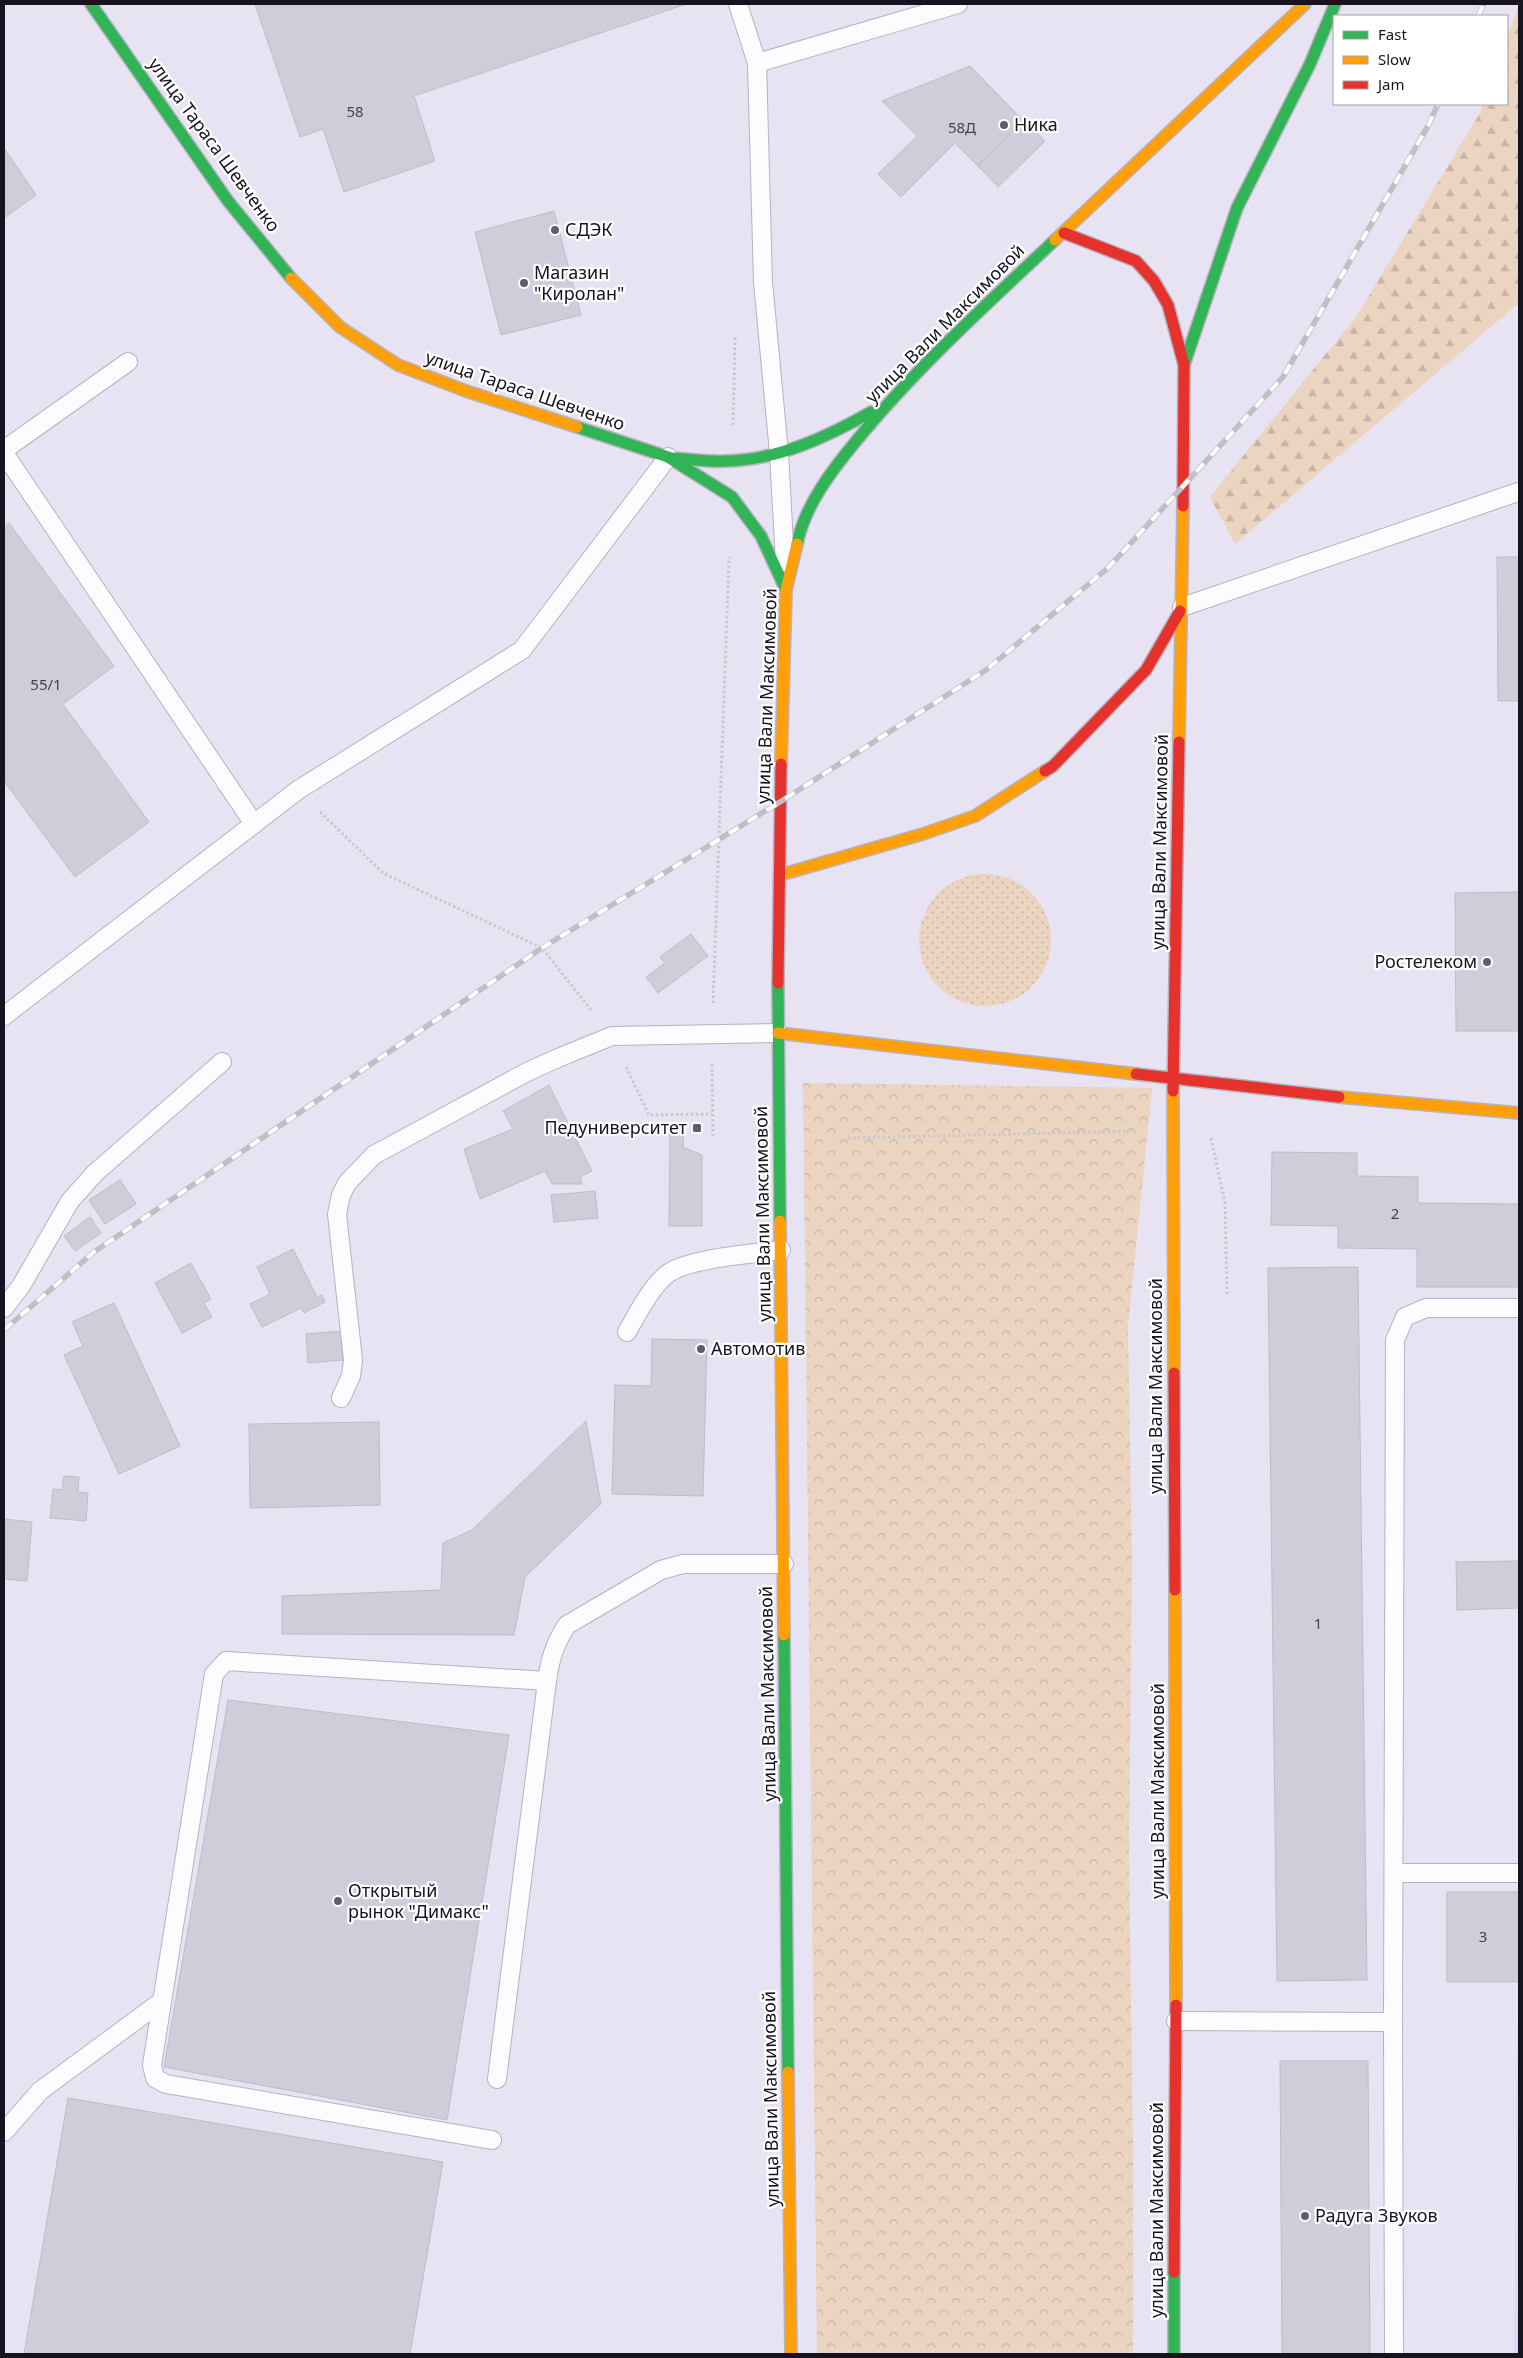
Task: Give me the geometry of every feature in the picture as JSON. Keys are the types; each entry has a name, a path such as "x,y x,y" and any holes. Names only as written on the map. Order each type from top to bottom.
{"main road":[{"name":"улица Тараса Шевченко","path":"91,4 228,201 297,285 340,327 398,365 466,391 668,457 732,497 761,536 786,590"},
{"name":"улица Вали Максимовой","path":"792,2354 778,1033 786,590 799,533 827,477 888,402 952,337 1305,4"},
{"name":"улица Вали Максимовой","path":"1184,365 1237,208 1310,64 1335,4"},
{"name":"улица Вали Максимовой","path":"1064,233 1136,261 1154,281 1168,305 1184,365 1182,607 1173,1077 1176,2021 1174,2354"},
{"name":"улица Тараса Шевченко","path":"668,457 733,461 779,453 836,433 888,402"},
{"name":"улица Вали Максимовой","path":"780,875 923,834 975,816 1053,766 1146,670 1182,607"},
{"path":"778,1033 1005,1057 1081,1069 1173,1077 1431,1106 1519,1113"}],"lane":[{"path":"738,4 756,63 763,282 779,453 786,590"},
{"path":"756,63 958,4"},
{"path":"128,362 4,452 254,824"},
{"path":"4,1016 298,790 522,650 668,457"},
{"path":"1182,607 1518,492"},
{"path":"341,1398 351,1376 353,1360 337,1214 341,1195 347,1183 374,1155 527,1072 612,1036 778,1033"},
{"path":"4,1308 21,1286 70,1201 95,1173 222,1062"},
{"path":"627,1332 652,1290 666,1274 686,1264 781,1250"},
{"path":"1394,2354 1392,2022 1395,1873 1395,1340 1406,1317 1426,1308 1519,1308"},
{"path":"497,2079 546,1681 551,1656 558,1639 566,1625 661,1570 683,1564 784,1564"},
{"path":"492,2140 166,2084 155,2078 152,2065 214,1674 226,1661 546,1681"},
{"path":"1395,1873 1519,1873"},
{"path":"4,2132 40,2091 162,2001"},
{"path":"1176,2021 1392,2022"}],"path":[{"path":"733,461 735,335"},
{"path":"713,1138 712,1035 730,555"},
{"path":"298,790 383,873 542,948 612,1036 649,1115 712,1114"},
{"path":"1210,1130 1225,1203 1227,1296"},
{"path":"848,1138 1137,1131"}],"shaded area":[{"path":"1517,2022 1519,2022 1519,2354 1514,2354"}],"green space":[{"path":"1519,4 1519,303 1235,544 1210,497 1356,317 1480,113 1483,105 1508,105 1508,35"},
{"path":"985,874 998,875 1010,879 1032,893 1046,915 1050,927 1050,953 1046,965 1032,987 1010,1001 998,1005 985,1006 972,1005 960,1001 938,987 924,965 920,953 919,940 920,927 924,915 938,893 960,879 972,875"},
{"path":"803,1083 1152,1088 1128,1327 1132,1561 1129,1852 1133,2143 1133,2354 817,2354"}],"building":[{"path":"255,4 686,4 414,96 435,161 344,192 323,129 300,137"},
{"path":"970,66 1023,120 978,166 955,143 901,197 878,174 917,136 882,101"},
{"path":"1023,120 1045,141 998,187 978,166"},
{"path":"4,148 36,195 4,218"},
{"path":"554,211 581,315 501,335 475,232"},
{"path":"9,523 114,666 63,704 149,822 75,877 4,781 4,528"},
{"path":"1497,557 1519,557 1519,701 1498,701"},
{"name":"Ростелеком","path":"1519,892 1519,1031 1456,1031 1455,893"},
{"path":"691,934 708,956 658,993 646,977 665,963 660,957"},
{"path":"549,1085 592,1171 580,1177 582,1184 552,1184 545,1171 480,1199 464,1149 513,1129 503,1111"},
{"path":"670,1126 684,1126 683,1147 702,1155 702,1226 669,1226"},
{"path":"1272,1152 1357,1153 1357,1176 1418,1177 1418,1203 1519,1204 1519,1287 1417,1287 1417,1249 1338,1248 1338,1226 1271,1225"},
{"path":"120,1180 136,1204 105,1224 89,1200"},
{"path":"595,1191 598,1218 554,1222 551,1195"},
{"path":"90,1217 101,1233 75,1251 64,1236"},
{"path":"293,1249 317,1297 322,1295 325,1302 304,1313 301,1308 262,1327 250,1304 270,1294 257,1267"},
{"path":"191,1263 211,1299 204,1303 212,1317 182,1333 155,1283"},
{"path":"1358,1267 1367,1980 1277,1981 1268,1268"},
{"path":"114,1303 180,1446 119,1474 64,1355 83,1346 72,1322"},
{"path":"341,1331 343,1360 308,1363 306,1334"},
{"path":"652,1339 707,1340 703,1496 612,1494 615,1385 651,1386"},
{"path":"586,1421 601,1504 525,1577 514,1635 282,1634 282,1596 441,1590 443,1543 472,1530"},
{"path":"379,1422 380,1505 250,1508 249,1424"},
{"path":"64,1476 79,1477 78,1492 88,1493 86,1521 50,1518 53,1489 62,1490"},
{"path":"4,1519 32,1522 27,1581 4,1579"},
{"path":"1519,1561 1519,1608 1457,1610 1456,1562"},
{"name":"Открытый рынок \"Димакс\"","path":"228,1700 509,1735 447,2120 164,2067"},
{"path":"1447,1892 1519,1892 1519,1982 1447,1982"},
{"path":"1280,2061 1368,2061 1370,2354 1282,2354"},
{"path":"68,2098 443,2162 410,2354 24,2354"}],"railway":[{"path":"1478,15 1484,4"},
{"path":"4,1330 94,1252 542,948 780,802 986,670 1109,567 1283,377 1428,126 1438,105"}],"traffic: fast":[{"path":"91,4 228,201 291,278"},
{"path":"1184,365 1237,208 1310,64 1335,4"},
{"path":"797,544 806,516 813,502 838,463 857,440 928,362 1055,240"},
{"path":"672,458 706,461 745,460 783,452 802,446 871,412"},
{"path":"577,427 668,457 732,497 761,536 786,590"},
{"path":"778,983 780,1221"},
{"path":"784,1635 788,2072"},
{"path":"1174,2272 1174,2354"}],"traffic: slow":[{"path":"1055,240 1305,4"},
{"path":"291,278 340,327 398,365 466,391 577,427"},
{"path":"1179,742 1183,506"},
{"path":"781,764 786,590 797,544"},
{"path":"780,875 923,834 975,816 1045,771"},
{"path":"778,1033 1136,1074"},
{"path":"1173,1091 1174,1373"},
{"path":"1339,1097 1519,1113"},
{"path":"780,1221 784,1635"},
{"path":"1175,1590 1176,2005"},
{"path":"788,2072 791,2354"}],"traffic: jam":[{"path":"1064,233 1136,261 1154,281 1168,305 1184,365 1183,506"},
{"path":"1045,771 1053,766 1146,670 1180,611"},
{"path":"1173,1091 1179,742"},
{"path":"778,983 781,764"},
{"path":"1136,1074 1339,1097"},
{"path":"1174,1373 1175,1590"},
{"path":"1174,2272 1176,2005"}],"place":[{"name":"Ника","path":"1004,125"},
{"name":"СДЭК","path":"555,230"},
{"name":"Магазин \"Киролан\"","path":"524,283"},
{"name":"Ростелеком","path":"1487,962"},
{"name":"Педуниверситет","path":"697,1128"},
{"name":"Автомотив","path":"701,1349"},
{"name":"Открытый рынок \"Димакс\"","path":"338,1901"},
{"name":"Радуга Звуков","path":"1305,2216"}]}
